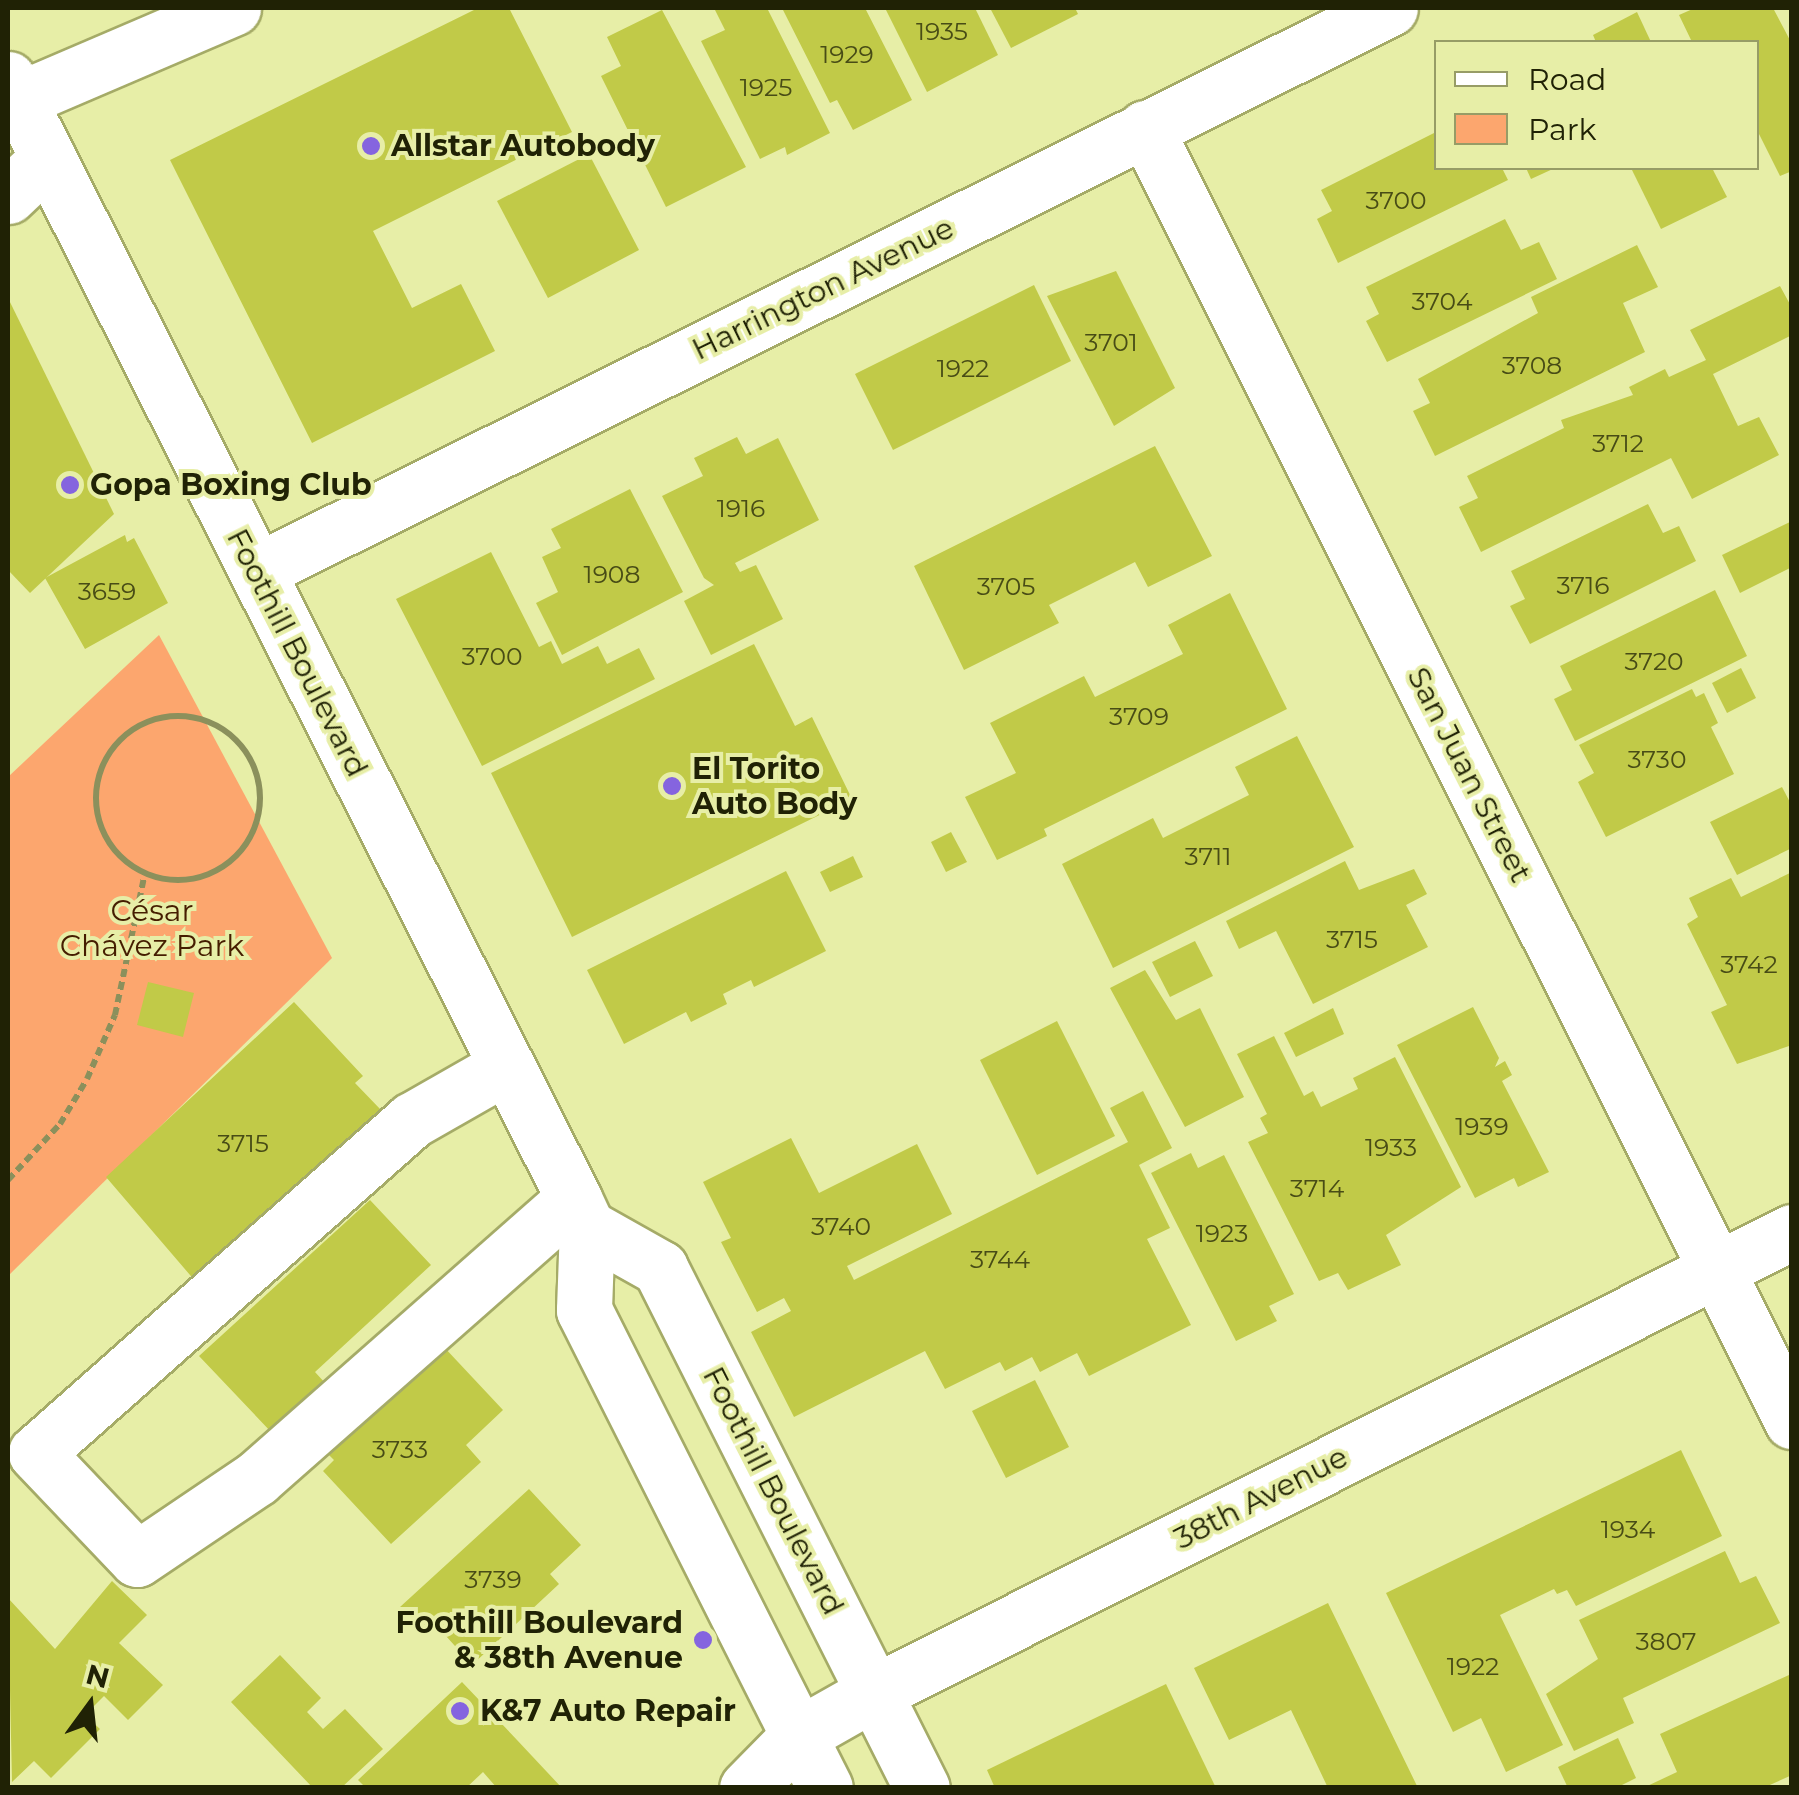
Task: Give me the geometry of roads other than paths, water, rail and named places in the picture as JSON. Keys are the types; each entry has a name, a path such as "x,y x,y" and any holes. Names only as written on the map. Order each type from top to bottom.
{"street":[{"path":"13,90 233,8"},
{"name":"Harrington Avenue","path":"257,571 1390,8"},
{"name":"Foothill Boulevard","path":"13,90 581,1213 660,1268 922,1788"},
{"name":"San Juan Street","path":"1146,128 1792,1421"},
{"path":"8,196 48,158"},
{"path":"505,1067 424,1113 36,1453 137,1558 257,1478 496,1268 581,1213"},
{"path":"581,1213 584,1310 825,1788"},
{"name":"38th Avenue","path":"748,1788 799,1735 875,1692 1792,1232"}],"place":[{"name":"Allstar Autobody","path":"371,146"},
{"name":"Gopa Boxing Club","path":"70,485"},
{"name":"El Torito Auto Body","path":"672,786"},
{"name":"Foothill Boulevard & 38th Avenue","path":"703,1640"},
{"name":"K&7 Auto Repair","path":"460,1711"}],"park label":[{"name":"César Chávez Park","path":"152,928"}]}
